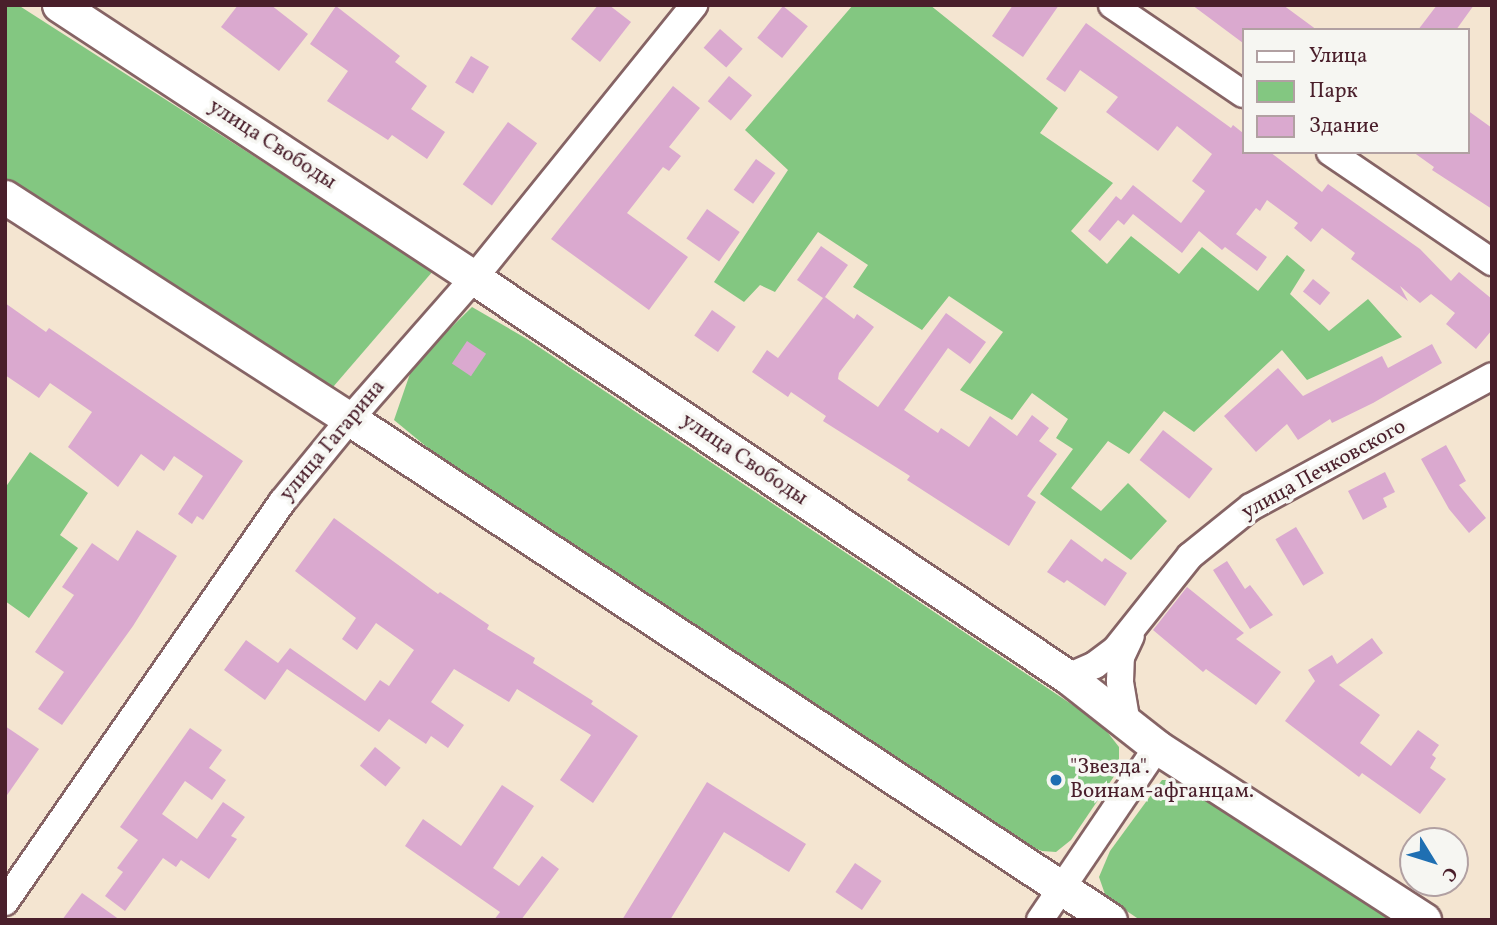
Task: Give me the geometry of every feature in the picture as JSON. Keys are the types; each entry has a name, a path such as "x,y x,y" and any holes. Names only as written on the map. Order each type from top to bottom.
{"main road":[{"name":"улица Свободы","path":"59,5 474,278 1068,677 1157,747 1424,920"},
{"path":"5,197 350,419 1110,920"}],"street":[{"name":"улица Гагарина","path":"5,902 282,502 350,419 474,278 694,5"},
{"path":"1112,5 1242,93"},
{"path":"1333,154 1492,262"},
{"name":"улица Печковского","path":"1142,612 1190,556 1251,507 1492,376"},
{"path":"1068,677 1095,665 1115,650 1142,612"},
{"path":"1127,724 1120,682 1121,657 1142,612"},
{"path":"1040,920 1157,747"}],"green space":[{"path":"5,5 18,5 433,271 333,387 5,178"},
{"path":"853,5 930,5 1058,108 1040,133 1113,183 1071,231 1107,264 1131,236 1179,274 1202,247 1258,291 1287,255 1305,270 1290,294 1329,331 1368,299 1402,337 1307,380 1282,350 1194,432 1164,411 1129,454 1108,441 1071,488 1101,511 1128,483 1167,521 1131,560 1040,494 1073,449 1056,438 1068,419 1032,393 1012,420 960,390 1003,332 949,296 922,330 853,287 868,265 818,232 775,292 760,285 744,302 714,282 788,170 745,130"},
{"path":"472,307 527,339 1101,724 1119,747 1119,769 1071,840 1056,852 1042,851 1019,842 445,462 394,420 413,365"},
{"path":"30,452 88,493 60,535 78,548 29,618 5,601 5,488"},
{"path":"1162,780 1183,780 1394,920 1140,920 1106,897 1099,877 1110,851"}],"building":[{"path":"238,5 271,5 308,34 279,71 221,27"},
{"path":"598,5 609,5 631,22 600,62 571,39"},
{"path":"1013,5 1059,5 1023,57 992,36"},
{"path":"1192,5 1283,5 1314,28 1242,28 1242,42"},
{"path":"1437,5 1474,5 1457,28 1420,28"},
{"path":"336,6 400,56 395,62 427,86 411,109 445,132 427,159 392,135 388,140 327,101 348,71 310,44"},
{"path":"783,6 808,26 782,58 757,38"},
{"path":"1086,23 1231,128 1233,125 1242,132 1242,154 1273,154 1322,192 1328,184 1420,249 1451,281 1459,272 1492,299 1492,330 1476,349 1446,324 1455,313 1431,294 1420,303 1400,286 1408,301 1351,259 1355,253 1322,228 1311,242 1294,228 1298,223 1267,200 1260,211 1256,208 1236,234 1267,257 1257,271 1225,247 1222,250 1199,231 1182,253 1133,214 1124,225 1118,220 1100,241 1088,231 1116,196 1121,200 1133,185 1181,223 1205,191 1192,181 1212,154 1177,126 1158,151 1106,112 1118,97 1080,70 1065,92 1046,79"},
{"path":"720,29 743,49 726,68 704,48"},
{"path":"471,56 489,67 473,93 455,83"},
{"path":"729,76 752,95 731,121 708,101"},
{"path":"673,86 700,108 669,147 681,156 669,171 663,167 627,213 688,257 649,310 551,239"},
{"path":"1469,111 1492,128 1492,209 1432,170 1434,167 1416,154 1469,154"},
{"path":"508,122 537,143 492,205 463,184"},
{"path":"756,159 775,173 753,204 734,190"},
{"path":"707,209 740,232 719,261 686,238"},
{"path":"821,246 848,265 825,297 854,319 857,314 874,327 839,373 838,379 878,407 946,313 986,342 970,364 948,348 904,410 938,433 941,428 969,447 990,416 1017,436 1032,415 1049,428 1039,441 1057,454 1027,496 1036,502 1009,546 907,480 910,476 823,421 826,416 791,392 788,397 752,372 767,350 778,358 823,298 797,280"},
{"path":"1313,279 1330,293 1320,305 1303,291"},
{"path":"5,303 46,332 49,328 243,461 203,520 197,516 192,524 178,514 203,476 174,456 164,471 141,454 118,487 68,447 92,412 50,383 39,398 5,375"},
{"path":"712,310 736,327 718,352 694,335"},
{"path":"467,341 486,354 471,376 452,363"},
{"path":"1432,344 1442,363 1373,403 1332,423 1330,419 1298,440 1287,424 1256,452 1224,416 1278,368 1303,396 1382,356 1388,368"},
{"path":"1163,430 1213,469 1189,499 1140,460"},
{"path":"1446,445 1466,481 1459,485 1486,518 1469,533 1449,509 1421,459"},
{"path":"1385,472 1395,492 1383,498 1387,507 1363,520 1348,491"},
{"path":"334,518 438,594 440,592 489,625 487,629 535,658 533,663 593,701 591,704 638,736 593,803 560,780 591,735 517,689 509,702 454,669 431,702 464,725 448,748 431,736 426,744 389,719 379,732 287,669 265,700 224,670 246,640 278,663 290,648 365,701 380,680 389,686 414,650 376,623 357,650 342,639 356,618 295,571"},
{"path":"1296,527 1324,573 1303,586 1275,539"},
{"path":"137,530 177,556 133,626 62,725 38,709 64,672 35,652 74,595 62,587 92,543 118,561"},
{"path":"1071,539 1102,562 1105,558 1127,573 1105,606 1067,580 1064,583 1047,572"},
{"path":"1227,561 1245,589 1250,585 1273,615 1250,629 1213,570"},
{"path":"1187,587 1244,633 1236,639 1281,672 1256,705 1206,669 1203,672 1153,630"},
{"path":"1372,638 1383,653 1339,685 1380,715 1360,743 1391,766 1418,730 1439,745 1432,755 1436,758 1430,768 1446,779 1420,814 1362,773 1359,777 1285,721 1315,681 1308,670 1332,655 1337,664"},
{"path":"5,726 39,749 5,798"},
{"path":"190,728 222,750 209,768 226,780 212,800 185,781 162,814 197,839 223,802 245,817 231,836 237,839 209,879 181,860 176,867 163,858 125,911 105,896 123,872 117,868 138,840 120,827"},
{"path":"375,747 401,768 386,786 360,766"},
{"path":"707,782 806,844 789,872 724,832 670,920 622,920"},
{"path":"502,785 534,806 493,868 519,886 542,856 559,869 521,920 494,920 500,912 405,846 423,819 461,846"},
{"path":"855,863 882,881 862,910 835,892"},
{"path":"82,893 120,920 62,920"}],"place":[{"name":"\"Звезда\". Воинам-афганцам.","path":"1056,780"}]}
